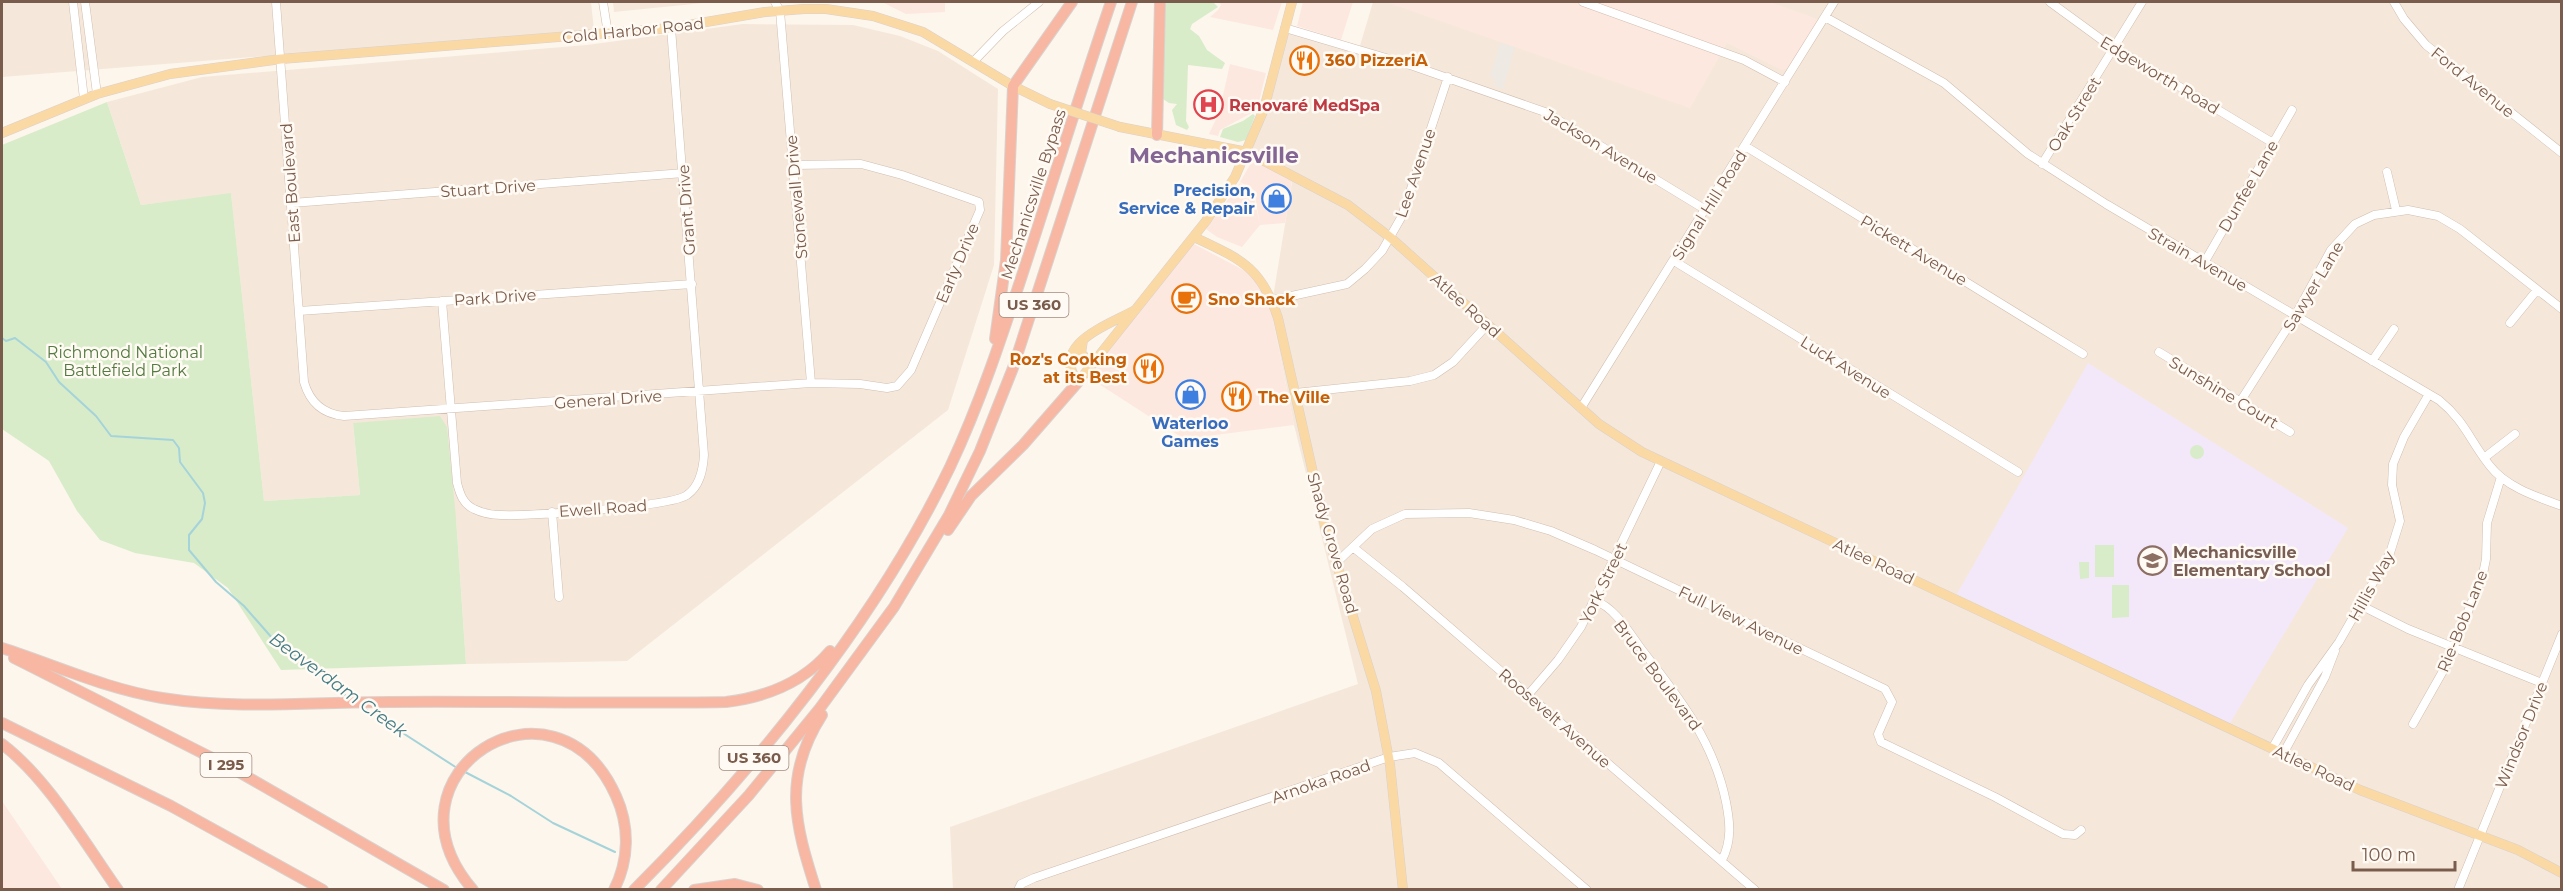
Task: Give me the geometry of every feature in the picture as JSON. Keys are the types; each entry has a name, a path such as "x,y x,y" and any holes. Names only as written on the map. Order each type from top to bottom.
{"highway":[{"path":"961,442 993,345 1003,296 1013,86 1072,2"},
{"name":"Mechanicsville Bypass","path":"634,890 701,820 806,693 862,616 916,532 961,442 997,353 1111,2"},
{"name":"Mechanicsville Bypass","path":"902,594 949,515 998,407 1132,2"},
{"path":"1157,135 1160,2"},
{"path":"902,594 971,496 1030,437 1078,382"},
{"path":"2,650 44,662 98,683 161,698 219,704 726,702 764,694 804,675 828,654 916,532"},
{"name":"US 360","path":"661,890 772,767 855,663 902,594"},
{"path":"816,890 797,824 795,792 799,765 817,723 882,623"},
{"name":"I 295","path":"2,650 222,763 444,890"},
{"path":"2,723 171,806 323,890"},
{"path":"473,890 457,866 446,838 444,815 449,791 461,768 488,744 516,735 535,734 553,737 575,747 598,767 614,792 624,821 625,857 614,890"},
{"path":"2,744 17,757 49,793 118,890"},
{"path":"694,890 735,884 758,890"}],"main road":[{"path":"1135,310 1084,338 1074,347 1070,355 1071,370 1078,382 1194,237 1221,199 1247,152 1264,109 1292,2"},
{"name":"Cold Harbor Road","path":"2,134 97,94 170,74 281,59 671,28 780,4 826,9 891,21 923,32 1013,86 1050,104 1120,127 1247,152"},
{"name":"Atlee Road","path":"1247,152 1348,204 1391,238 1615,436 1661,461 2360,790 2518,850 2562,873"},
{"name":"Shady Grove Road","path":"1194,237 1245,264 1260,278 1273,300 1314,480 1336,563 1372,672 1389,757 1401,889"},
{"path":"1084,338 1081,345 1082,353 1092,365"}],"street":[{"path":"73,2 84,99"},
{"path":"85,2 97,94"},
{"name":"East Boulevard","path":"276,2 303,365"},
{"path":"603,2 608,34"},
{"path":"974,61 1003,31 1039,2"},
{"path":"1583,2 1744,60 1785,82"},
{"name":"Signal Hill Road","path":"1581,408 1834,2"},
{"name":"Edgeworth Road","path":"2050,2 2114,47 2273,142"},
{"name":"Oak Street","path":"2042,164 2142,2"},
{"name":"Ford Avenue","path":"2394,2 2409,26 2426,45 2562,153"},
{"name":"Stonewall Drive","path":"780,4 811,383"},
{"name":"Strain Avenue","path":"1825,17 1944,82 2042,164 2204,263 2429,394 2460,419 2484,458 2501,477 2562,506"},
{"name":"Grant Drive","path":"671,28 684,173 699,392"},
{"name":"Jackson Avenue","path":"1285,28 1330,40 1516,100 1564,122 1706,210"},
{"name":"Lee Avenue","path":"1273,300 1347,284 1365,269 1391,238 1402,216 1448,77"},
{"name":"Dunfee Lane","path":"2204,263 2292,110"},
{"name":"Pickett Avenue","path":"1745,146 2083,354"},
{"name":"Early Drive","path":"794,165 861,164 977,200 981,206 922,345"},
{"path":"2387,172 2396,210"},
{"name":"Stuart Drive","path":"292,203 684,173"},
{"name":"Sawyer Lane","path":"2240,402 2295,316 2339,240 2362,220 2396,210 2418,210 2450,222 2562,309"},
{"name":"Luck Avenue","path":"1674,261 2018,472"},
{"name":"Park Drive","path":"299,311 692,284"},
{"path":"2510,323 2537,290"},
{"name":"Ewell Road","path":"442,301 454,451 461,495 473,509 500,515 552,512 651,505 673,502 688,495 697,484 704,465 699,392"},
{"path":"1295,393 1410,381 1434,375 1453,362 1488,324"},
{"path":"2372,361 2394,329"},
{"name":"General Drive","path":"303,365 304,382 310,398 321,409 336,415 450,410 811,383 861,384 887,388 897,386 911,370 922,345"},
{"name":"Sunshine Court","path":"2158,352 2290,432"},
{"name":"Hillis Way","path":"2272,749 2307,685 2339,642 2396,540 2400,521 2392,485 2393,464 2404,437 2429,394"},
{"path":"2484,458 2515,434"},
{"name":"York Street","path":"1528,695 1574,639 1595,601 1661,461"},
{"name":"Rie-Bob Lane","path":"2413,724 2454,648 2485,568 2487,523 2501,477"},
{"path":"552,512 559,597"},
{"name":"Full View Avenue","path":"1336,563 1372,529 1393,518 1416,512 1469,513 1514,520 1535,526 1615,559 1886,689 1892,697 1892,707 1878,736 1881,742 1995,796 2063,834 2075,834 2081,830"},
{"name":"Roosevelt Avenue","path":"1353,548 1755,890"},
{"name":"Bruce Boulevard","path":"1595,601 1605,605 1626,629 1684,704 1706,740 1722,782 1728,814 1730,839 1722,860"},
{"path":"2360,605 2408,629 2542,683"},
{"name":"Windsor Drive","path":"2458,890 2562,634"},
{"name":"Hillis Way","path":"2283,754 2325,678 2339,642"},
{"name":"Arnoka Road","path":"1018,888 1034,878 1389,757 1415,753 1439,763 1587,890"}],"shaded area":[{"path":"2,2 591,2 594,30 2,77"},
{"path":"613,2 713,2 614,12"},
{"path":"882,2 945,2 945,12 906,14"},
{"path":"1219,2 1282,2 1273,30 1210,17 1221,5"},
{"path":"1303,2 1353,2 1341,40 1297,26"},
{"path":"1373,2 2561,2 2561,889 953,890 950,827 1358,684 1294,425 1271,309 1292,182 1247,152 1285,28 1359,49"},
{"path":"1386,2 1770,2 1820,20 1789,68 1782,70 1727,43 1690,108"},
{"path":"743,24 853,25 900,36 938,51 998,89 994,265 948,410 627,661 466,664 456,517 353,423 360,495 264,501 231,194 141,205 107,102 202,77 587,45"},
{"path":"1500,43 1515,47 1503,89 1494,86 1495,79 1490,77"},
{"path":"1230,64 1266,73 1257,110 1220,130 1218,136 1209,134 1219,113"},
{"path":"1257,162 1292,181 1285,223 1260,225 1254,190 1240,182 1251,163"},
{"path":"1240,183 1253,192 1260,225 1242,247 1217,237 1206,229"},
{"path":"1192,243 1251,274 1265,294 1271,309 1294,425 1184,439 1088,377"},
{"name":"Mechanicsville Elementary School","path":"2088,363 2348,528 2230,723 1957,594"},
{"path":"2,801 62,889 2,889"}],"green space":[{"path":"1165,2 1213,2 1218,7 1192,24 1190,29 1199,36 1207,50 1225,63 1222,69 1188,65 1186,121 1189,127 1187,130 1176,125 1172,110 1177,104 1163,99"},
{"name":"Richmond National Battlefield Park","path":"107,102 141,205 231,193 264,501 360,495 353,423 440,416 447,427 466,664 281,670 228,588 194,563 135,553 100,540 77,511 49,461 2,429 2,145"},
{"path":"1253,114 1255,116 1246,140 1238,142 1220,137 1223,129"},
{"path":"2194,445 2200,445 2204,452 2200,459 2194,459 2190,455 2190,449"},
{"path":"2095,545 2114,545 2114,577 2095,577"},
{"path":"2079,562 2089,562 2089,578 2080,579"},
{"path":"2112,585 2129,585 2129,617 2112,618"}],"waterway":[{"name":"Beaverdam Creek","path":"2,338 6,341 15,338 46,362 59,382 96,416 111,436 173,440 179,448 180,462 203,493 205,503 202,519 189,535 189,550 216,582 244,606 273,639 349,698"},
{"name":"Beaverdam Creek","path":"361,706 457,768"},
{"name":"Beaverdam Creek","path":"465,772 511,796 553,823 615,852"}],"place":[{"name":"360 PizzeriA","path":"1304,60"},
{"name":"Renovaré MedSpa","path":"1208,105"},
{"name":"Precision, Service & Repair","path":"1276,199"},
{"name":"Sno Shack","path":"1187,299"},
{"name":"Roz's Cooking at its Best","path":"1148,368"},
{"name":"Waterloo Games","path":"1190,395"},
{"name":"The Ville","path":"1237,397"},
{"name":"Mechanicsville Elementary School","path":"2152,561"}],"district":[{"name":"Mechanicsville","path":"1214,155"}]}
